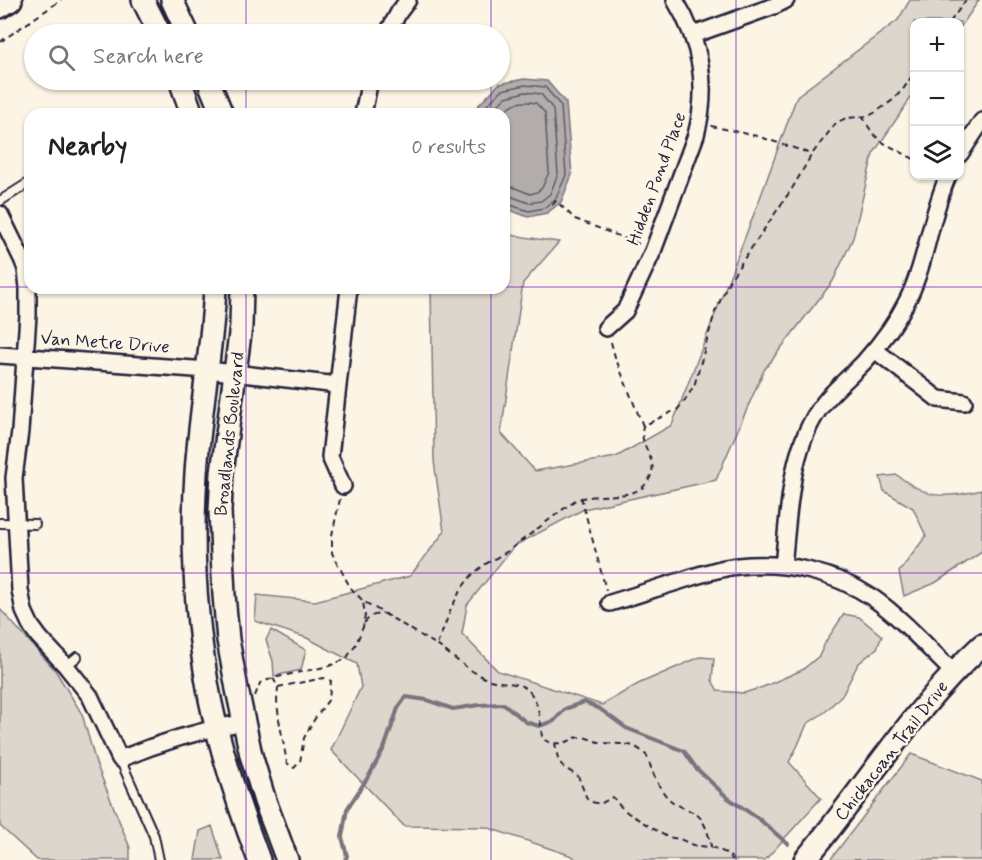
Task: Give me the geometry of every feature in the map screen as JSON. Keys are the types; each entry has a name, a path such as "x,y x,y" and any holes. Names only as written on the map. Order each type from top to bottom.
{"main road":[{"path":"0,7 11,0"},
{"path":"143,0 155,24"},
{"path":"172,0 183,24"},
{"path":"184,90 190,108"},
{"path":"212,90 220,108"},
{"name":"Broadlands Boulevard","path":"215,294 196,473 194,521 196,594 210,700 235,788 259,860"},
{"name":"Broadlands Boulevard","path":"242,294 243,374 222,473 220,511 228,640 252,755 265,801 287,860"},
{"name":"Chickacoan Trail Drive","path":"805,860 834,825 908,725 982,645"}],"street":[{"path":"392,24 408,0"},
{"name":"Hidden Pond Place","path":"606,328 625,311 653,250 699,123 703,88 701,66 693,35 675,0"},
{"path":"693,35 786,0"},
{"path":"364,108 368,90"},
{"path":"964,147 982,121"},
{"path":"783,566 795,468 800,446 822,404 875,350 897,319 915,284 946,180"},
{"path":"0,214 24,264"},
{"path":"28,294 20,454 14,478 17,489 8,524 24,610 31,626 48,643 72,661 94,693 120,759 173,738 244,722"},
{"path":"344,486 330,457 348,294"},
{"path":"875,350 938,399 964,402"},
{"name":"Van Metre Drive","path":"0,355 208,370 338,385"},
{"path":"610,603 712,571 736,566 761,565 803,569 827,575 872,598 893,613 954,673"}],"lane":[{"path":"0,201 24,186"},
{"path":"8,524 35,524"},
{"path":"120,759 154,836 159,860"}],"path":[{"path":"26,24 61,0"},
{"path":"953,18 966,0"},
{"path":"0,42 24,25"},
{"path":"643,426 678,409 688,396 695,383 720,299 729,281 793,187 812,154 836,123 846,118 869,116 876,112 893,100 910,80"},
{"path":"862,116 873,134 884,143 910,156"},
{"path":"699,123 756,136 812,154"},
{"path":"552,205 556,201 575,219 653,250"},
{"path":"436,645 461,589 484,565 581,497 631,493 640,490 650,478 653,466 641,434 643,426 615,357 606,328"},
{"path":"344,486 332,535 332,553 350,587 363,600 486,678 505,684 515,684 529,691 538,709 545,741 565,743 583,736 602,743 619,743 643,752 660,789 677,806 700,816 708,832 711,847"},
{"path":"581,497 610,603"},
{"path":"251,700 255,697 260,683 329,666 346,659 356,644 363,624 365,615 363,600"},
{"path":"363,624 371,616 383,613"},
{"path":"273,678 278,687 279,719 287,763 294,768 300,762 304,738 329,699 332,681 324,678 278,687"},
{"path":"555,743 560,763 578,776 587,799 600,804 613,797 628,813 667,837 723,851 733,860"}],"shaded area":[{"path":"910,0 979,0 964,22 964,18 910,18 910,99 873,154 853,238 833,281 764,370 716,480 584,509 514,546 467,605 462,634 498,671 602,705 638,684 700,657 714,658 712,680 718,691 744,693 763,687 802,670 819,656 844,614 859,617 882,636 877,648 858,664 843,694 825,712 807,724 789,762 821,798 765,860 577,860 572,856 486,827 404,826 331,750 361,687 357,664 307,638 255,621 257,595 315,601 410,576 444,532 434,461 431,294 510,294 510,235 559,242 523,283 501,433 535,471 616,457 672,425 797,96 898,20"},
{"path":"897,475 919,489 937,495 956,495 982,490 982,552 935,583 904,596 899,572 926,536 913,508 884,491 880,477"},
{"path":"0,609 55,670 82,714 96,763 130,848 130,860 37,860 0,826"},
{"path":"271,630 306,650 301,670 274,676 273,661 266,640"},
{"path":"911,754 982,781 982,860 830,860"},
{"path":"212,826 223,860 195,860 200,831"}],"water":[{"path":"524,79 547,81 566,103 572,175 561,202 547,213 528,217 510,210 510,108 476,108 493,90 510,90 510,82"}],"waterway":[{"path":"345,860 347,856 342,837 347,809 385,746 398,708 406,697 427,700 453,709 504,704 526,722 539,726 554,721 565,709 584,702 600,709 626,728 684,751 696,768 728,798 759,819 788,844"}]}
